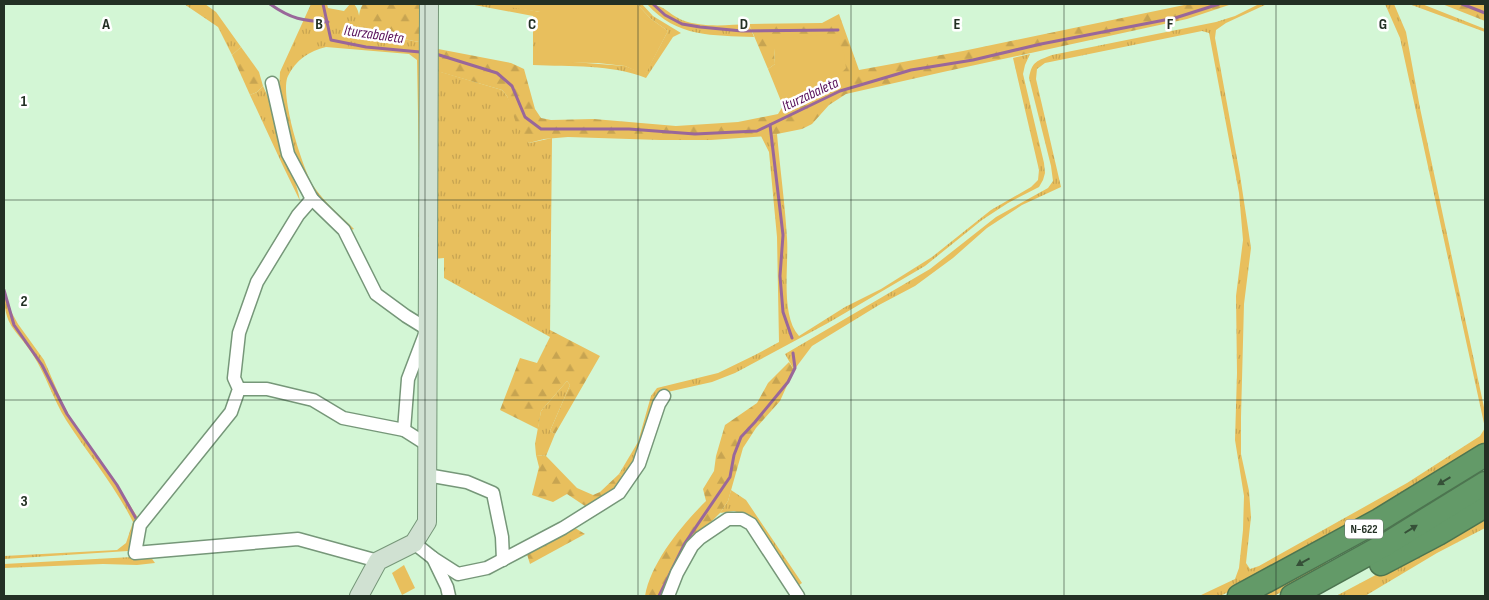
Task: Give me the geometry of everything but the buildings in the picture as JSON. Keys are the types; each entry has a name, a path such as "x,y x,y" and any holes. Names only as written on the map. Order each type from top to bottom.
{"highway":[{"name":"N-622","path":"1239,596 1380,520 1485,455"},
{"name":"N-622","path":"1292,596 1388,543 1485,484"},
{"path":"1317,596 1438,534 1485,506"}],"street":[{"path":"359,596 378,562 414,543 427,522 428,4"},
{"path":"272,83 288,154 312,199 344,230 376,294 428,329"},
{"path":"312,199 298,215 257,282 239,333 234,378 239,389 231,412 140,525 136,553 298,539 378,562"},
{"path":"404,430 408,379 428,329"},
{"path":"239,389 267,389 313,400 343,418 404,430 426,444"},
{"path":"414,543 458,574 487,568 563,528 619,493 639,464 659,404 664,396"},
{"path":"427,475 467,482 493,493 502,538 503,560"},
{"path":"668,596 677,573 692,546 700,538 728,519 742,519 751,524 798,596"},
{"path":"433,558 447,587 449,596"}],"green space":[{"path":"184,4 205,4 216,12 241,47 232,55 218,27"},
{"path":"311,4 327,4 328,8 344,11 350,4 354,4 358,11 363,31 424,43 423,237 418,237 420,224 417,60 409,54 326,47 304,57 295,65 288,76 286,85 289,115 309,178 323,198 354,229 348,231 314,195 292,152 279,93 280,72"},
{"path":"363,4 424,4 424,43 363,31 359,18"},
{"path":"469,4 497,4 540,12 573,62 625,66 645,74 668,31 651,19 637,4 642,4 653,16 681,33 673,37 646,78 605,68 533,65 533,16"},
{"path":"502,4 637,4 651,19 668,31 645,75 625,66 598,63 537,62 540,12 502,6"},
{"path":"647,4 662,7 677,18 690,23 715,25 749,24 754,37 710,35 683,29 659,15"},
{"path":"1189,4 1232,4 1187,19 846,94 829,105 812,124 802,129 767,136 711,140 568,137 544,139 529,143 517,126 507,96 502,90 440,72 435,64 433,48 511,63 524,69 535,109 541,118 551,120 594,119 676,126 738,122 778,114 783,106 811,96 774,48 775,64 768,69 749,24 822,23 839,14 859,70 963,51"},
{"path":"1259,4 1267,4 1226,23 1216,30 1215,38 1251,248 1244,304 1241,417 1241,454 1249,491 1251,517 1246,563 1250,569 1259,566 1407,483 1480,436 1485,428 1485,443 1332,535 1237,588 1220,596 1199,596 1235,579 1239,568 1244,496 1235,440 1237,373 1236,296 1243,240 1239,193 1209,33 1202,31 1045,63 1037,69 1036,79 1061,187 1022,205 987,228 953,258 915,286 879,305 812,346 794,370 785,354 930,269 996,217 1048,188 1053,181 1051,166 1029,78 1036,62 1052,55 1216,22 1235,16"},
{"path":"1385,4 1394,4 1406,32 1420,108 1485,412 1485,428 1400,38"},
{"path":"1409,4 1422,4 1485,29 1485,32"},
{"path":"1442,4 1484,4 1485,21"},
{"path":"835,34 844,54 846,68 834,81 811,97 783,106 768,69 775,64 774,48 781,38"},
{"path":"241,47 259,72 263,86 257,92 250,95 232,55"},
{"path":"1030,54 1023,74 1044,163 1045,173 1039,187 1008,203 982,220 925,266 828,323 735,373 712,382 663,393 627,478 619,474 638,442 651,396 657,388 718,373 779,342 777,237 769,152 761,136 777,134 787,238 787,303 793,327 799,336 932,257 991,210 1031,187 1038,180 1039,170 1013,58"},
{"path":"435,64 441,72 502,90 507,96 529,143 552,138 550,337 444,278 444,258 433,259"},
{"path":"263,86 300,201 250,95 257,92"},
{"path":"4,291 8,306 18,324 44,360 63,404 77,429 138,518 133,546 128,551 4,559 4,556 117,550 126,543 133,522 110,483 66,420 38,363 8,320"},
{"path":"550,330 600,356 555,434 550,431 570,385 567,381 541,411 538,429 500,410 520,358 537,363 550,337"},
{"path":"789,362 794,370 780,401 756,428 743,448 728,501 720,513 689,544 665,596 645,596 648,583 661,557 687,521 706,501 703,489 714,471 716,456 725,425 757,403 768,383"},
{"path":"567,381 570,385 550,431 555,434 546,456 536,455 535,444 541,411"},
{"path":"536,455 546,456 577,488 593,495 600,492 619,474 627,478 614,494 588,508 567,494 553,502 532,495 539,467"},
{"path":"731,490 746,500 802,583 795,588 745,515 734,511 720,513 728,501"},
{"path":"1485,517 1485,528 1437,553 1365,596 1336,596"},
{"path":"570,525 585,534 530,564 526,551"},
{"path":"150,556 155,563 4,568 4,564"},
{"path":"1321,563 1327,563 1328,566 1274,596 1257,596"},
{"path":"404,565 415,588 402,595 392,573"}],"waterway":[{"path":"270,4 284,13 298,18 328,22"},
{"name":"Iturzabaleta","path":"323,4 331,40 366,47 420,52"},
{"path":"653,4 665,15 682,24 700,27 742,31 838,30"},
{"name":"Iturzabaleta","path":"436,54 497,73 512,86 525,117 541,129 629,129 695,134 757,131 840,91 911,70 973,60 1041,44 1175,18 1219,4"},
{"name":"Iturzabaleta","path":"1462,4 1485,13"},
{"path":"770,125 783,235 780,276 783,312 792,338"},
{"path":"4,290 14,325 42,365 67,414 117,485 138,522"},
{"path":"659,596 685,543 730,477 734,455 741,437 788,382 795,368 793,353"}]}
